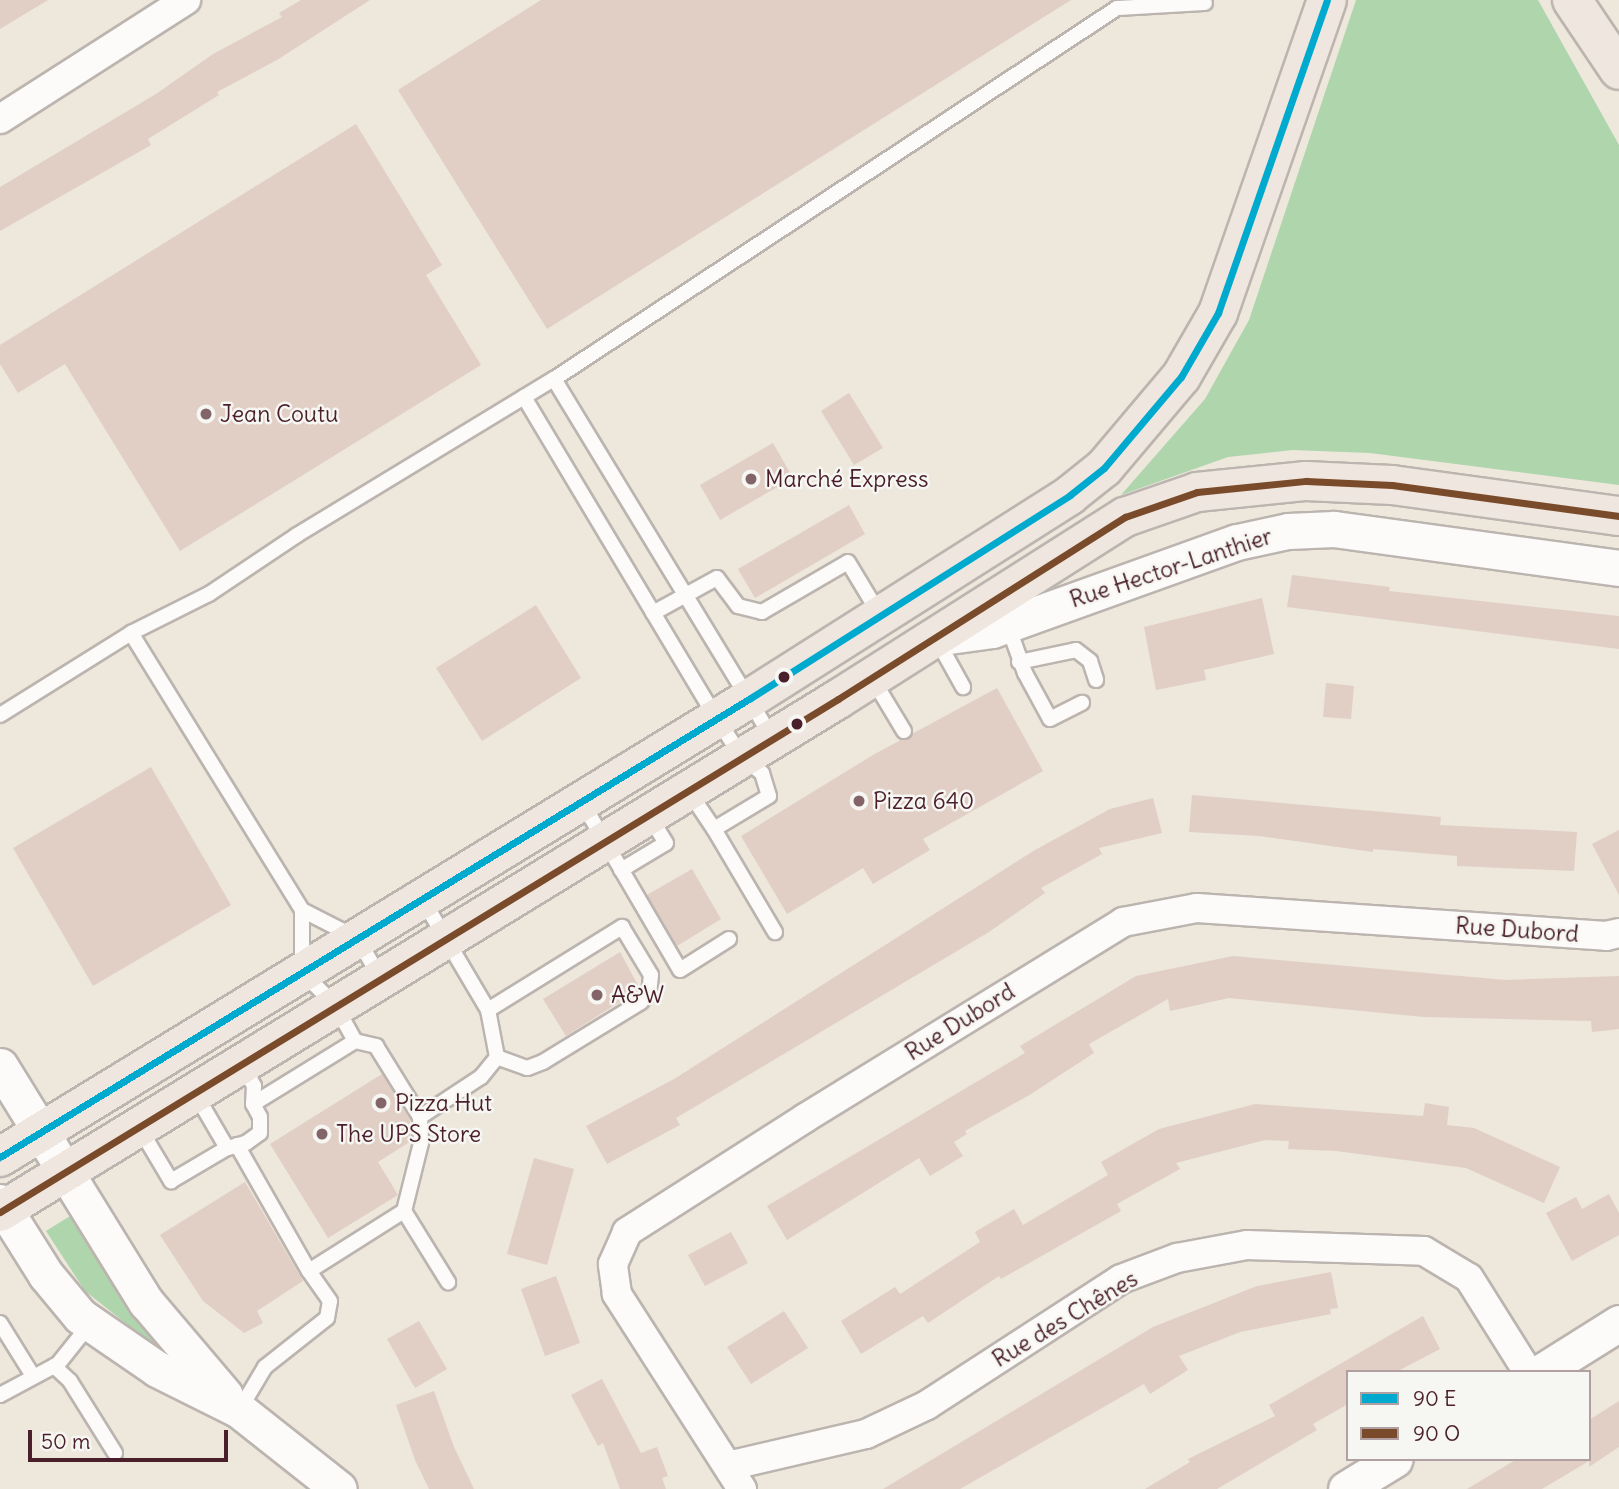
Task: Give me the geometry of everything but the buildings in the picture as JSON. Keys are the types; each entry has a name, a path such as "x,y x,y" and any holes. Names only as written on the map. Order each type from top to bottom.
{"main road":[{"path":"0,1157 717,719 1087,482 1130,442 1181,377 1234,275 1327,0"},
{"path":"1572,0 1619,70"},
{"path":"2,1208 66,1174 444,938 612,856 648,815 688,791 759,757 872,678 935,638 1002,611 1125,517 1197,492 1233,486 1362,482 1619,516"}],"street":[{"path":"0,119 186,0"},
{"name":"Rue Hector-Lanthier","path":"1002,611 1237,542 1311,528 1619,568"},
{"name":"Rue Dubord","path":"735,1478 617,1294 613,1264 627,1232 1123,922 1197,908 1606,936 1619,933"},
{"path":"0,1066 146,1302 239,1410 340,1489"},
{"path":"2,1208 55,1288 90,1324 157,1369 239,1410"},
{"name":"Rue des Chênes","path":"735,1478 866,1434 927,1405 1121,1279 1177,1258 1247,1245 1424,1251 1469,1278 1527,1370"},
{"path":"1544,1370 1619,1323"},
{"path":"1346,1489 1392,1461"}],"lane":[{"path":"0,715 131,633 209,594 554,379 1117,8 1205,3"},
{"path":"554,379 749,699 769,796 714,829"},
{"path":"524,397 717,719 759,757"},
{"path":"653,613 718,578 738,606 762,612 848,562 880,617"},
{"path":"1002,611 1019,662 1050,719 1082,704"},
{"path":"131,633 302,910 357,939 380,977"},
{"path":"935,638 963,688"},
{"path":"1019,662 1076,650 1090,661 1096,680"},
{"path":"872,678 904,731"},
{"path":"688,791 714,829 775,932"},
{"path":"582,802 680,970 729,940"},
{"path":"419,1117 481,1077 497,1057 488,1010 422,899"},
{"path":"302,910 302,972 335,1005 355,1041"},
{"path":"488,1010 622,927 651,975 646,998 537,1065 520,1067 497,1057"},
{"path":"254,1104 355,1041 376,1046 419,1117 421,1143 404,1210 309,1271"},
{"path":"139,1128 171,1181 260,1132 260,1117 254,1104 254,1086 242,1064"},
{"path":"195,1093 330,1301 327,1318 265,1367 239,1410"},
{"path":"404,1210 448,1282"},
{"path":"0,1323 33,1376"},
{"path":"0,1395 54,1366 90,1324"},
{"path":"54,1366 70,1381 115,1453"}],"green space":[{"path":"1356,0 1538,0 1619,145 1619,485 1370,453 1292,450 1228,457 1121,495 1205,399 1249,320"},
{"path":"75,1213 156,1338 152,1344 85,1291 46,1231"}],"transit line":[{"path":"0,1157 749,699 1070,495 1104,468 1181,377 1218,313 1327,0"},
{"path":"0,1212 838,699 1125,517 1197,492 1306,481 1392,485 1619,516"}],"place":[{"name":"Jean Coutu","path":"206,414"},
{"name":"Marché Express","path":"751,479"},
{"name":"Pizza 640","path":"859,801"},
{"name":"A&W","path":"597,995"},
{"name":"Pizza Hut","path":"381,1103"},
{"name":"The UPS Store","path":"322,1134"}]}
